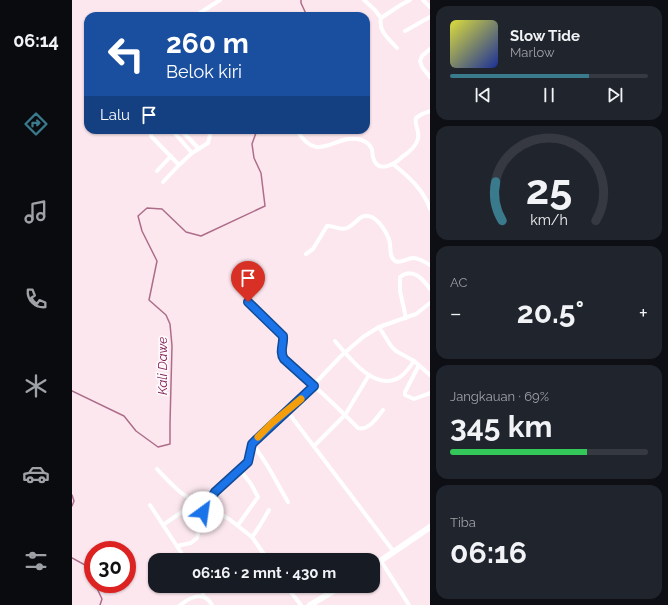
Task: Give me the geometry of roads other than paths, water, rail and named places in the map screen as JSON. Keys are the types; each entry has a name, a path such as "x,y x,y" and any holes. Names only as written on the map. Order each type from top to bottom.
{"main road":[{"path":"382,561 430,526"},
{"path":"310,605 330,593"}],"street":[{"path":"201,12 220,0"},
{"path":"364,0 381,18 380,24 382,30 397,48"},
{"path":"381,18 410,0"},
{"path":"423,0 430,7"},
{"path":"405,31 430,17"},
{"path":"430,49 422,56 420,61 422,67 430,77"},
{"path":"300,134 309,144 320,147 347,139 355,138 362,140 367,142 371,148 375,162 384,167 388,167 402,158 418,141 419,134 415,122 416,118 430,111"},
{"path":"151,134 151,136 179,165"},
{"path":"175,134 192,153"},
{"path":"185,134 199,149"},
{"path":"163,182 192,153 208,143 210,139 210,134"},
{"path":"157,171 171,156"},
{"path":"393,164 413,182 430,206"},
{"path":"306,254 313,249 327,226 330,225 340,229 347,228 362,216 368,216 374,219 385,232 390,244 391,257 395,261 399,262 411,258 420,259 430,265"},
{"path":"406,318 400,291 400,277 404,274 420,276 430,289"},
{"path":"248,302 283,336 284,342 282,356 284,359 358,428 362,429 368,426 383,410"},
{"path":"177,546 191,543 197,538 203,512 215,492 248,462 252,444 272,423 314,386 345,353 363,337 379,327 416,314 430,303"},
{"path":"379,327 396,351 419,364 430,375"},
{"path":"335,341 345,353 369,375 386,381 392,381 403,374 414,361"},
{"path":"419,364 405,392 405,395 414,399 430,392"},
{"path":"314,446 345,415 369,375"},
{"path":"287,411 394,552"},
{"path":"252,444 263,457 288,502"},
{"path":"157,469 183,495 207,506 238,525 252,537 263,553"},
{"path":"238,525 258,497 251,484 240,470"},
{"path":"163,525 196,502"},
{"path":"150,505 182,553"},
{"path":"252,537 261,527 262,521 269,510"},
{"path":"382,561 409,605"},
{"path":"204,593 204,596 212,605"},
{"path":"292,593 301,605"},
{"path":"180,605 194,597 204,596"}],"waterway":[{"name":"Kali Dawe","path":"301,0 305,12"},
{"name":"Kali Dawe","path":"72,391 124,416 136,431 158,447 170,444 172,346 170,324 166,315 149,300 157,261 142,231 138,216 147,208 162,209 186,232 201,236 265,206 261,173 254,158 252,144 256,134"},
{"name":"Kali Dawe","path":"72,495 74,501 72,506"},
{"name":"Kali Dawe","path":"72,558 84,564"},
{"name":"Kali Dawe","path":"99,593 102,599 100,605"}]}
